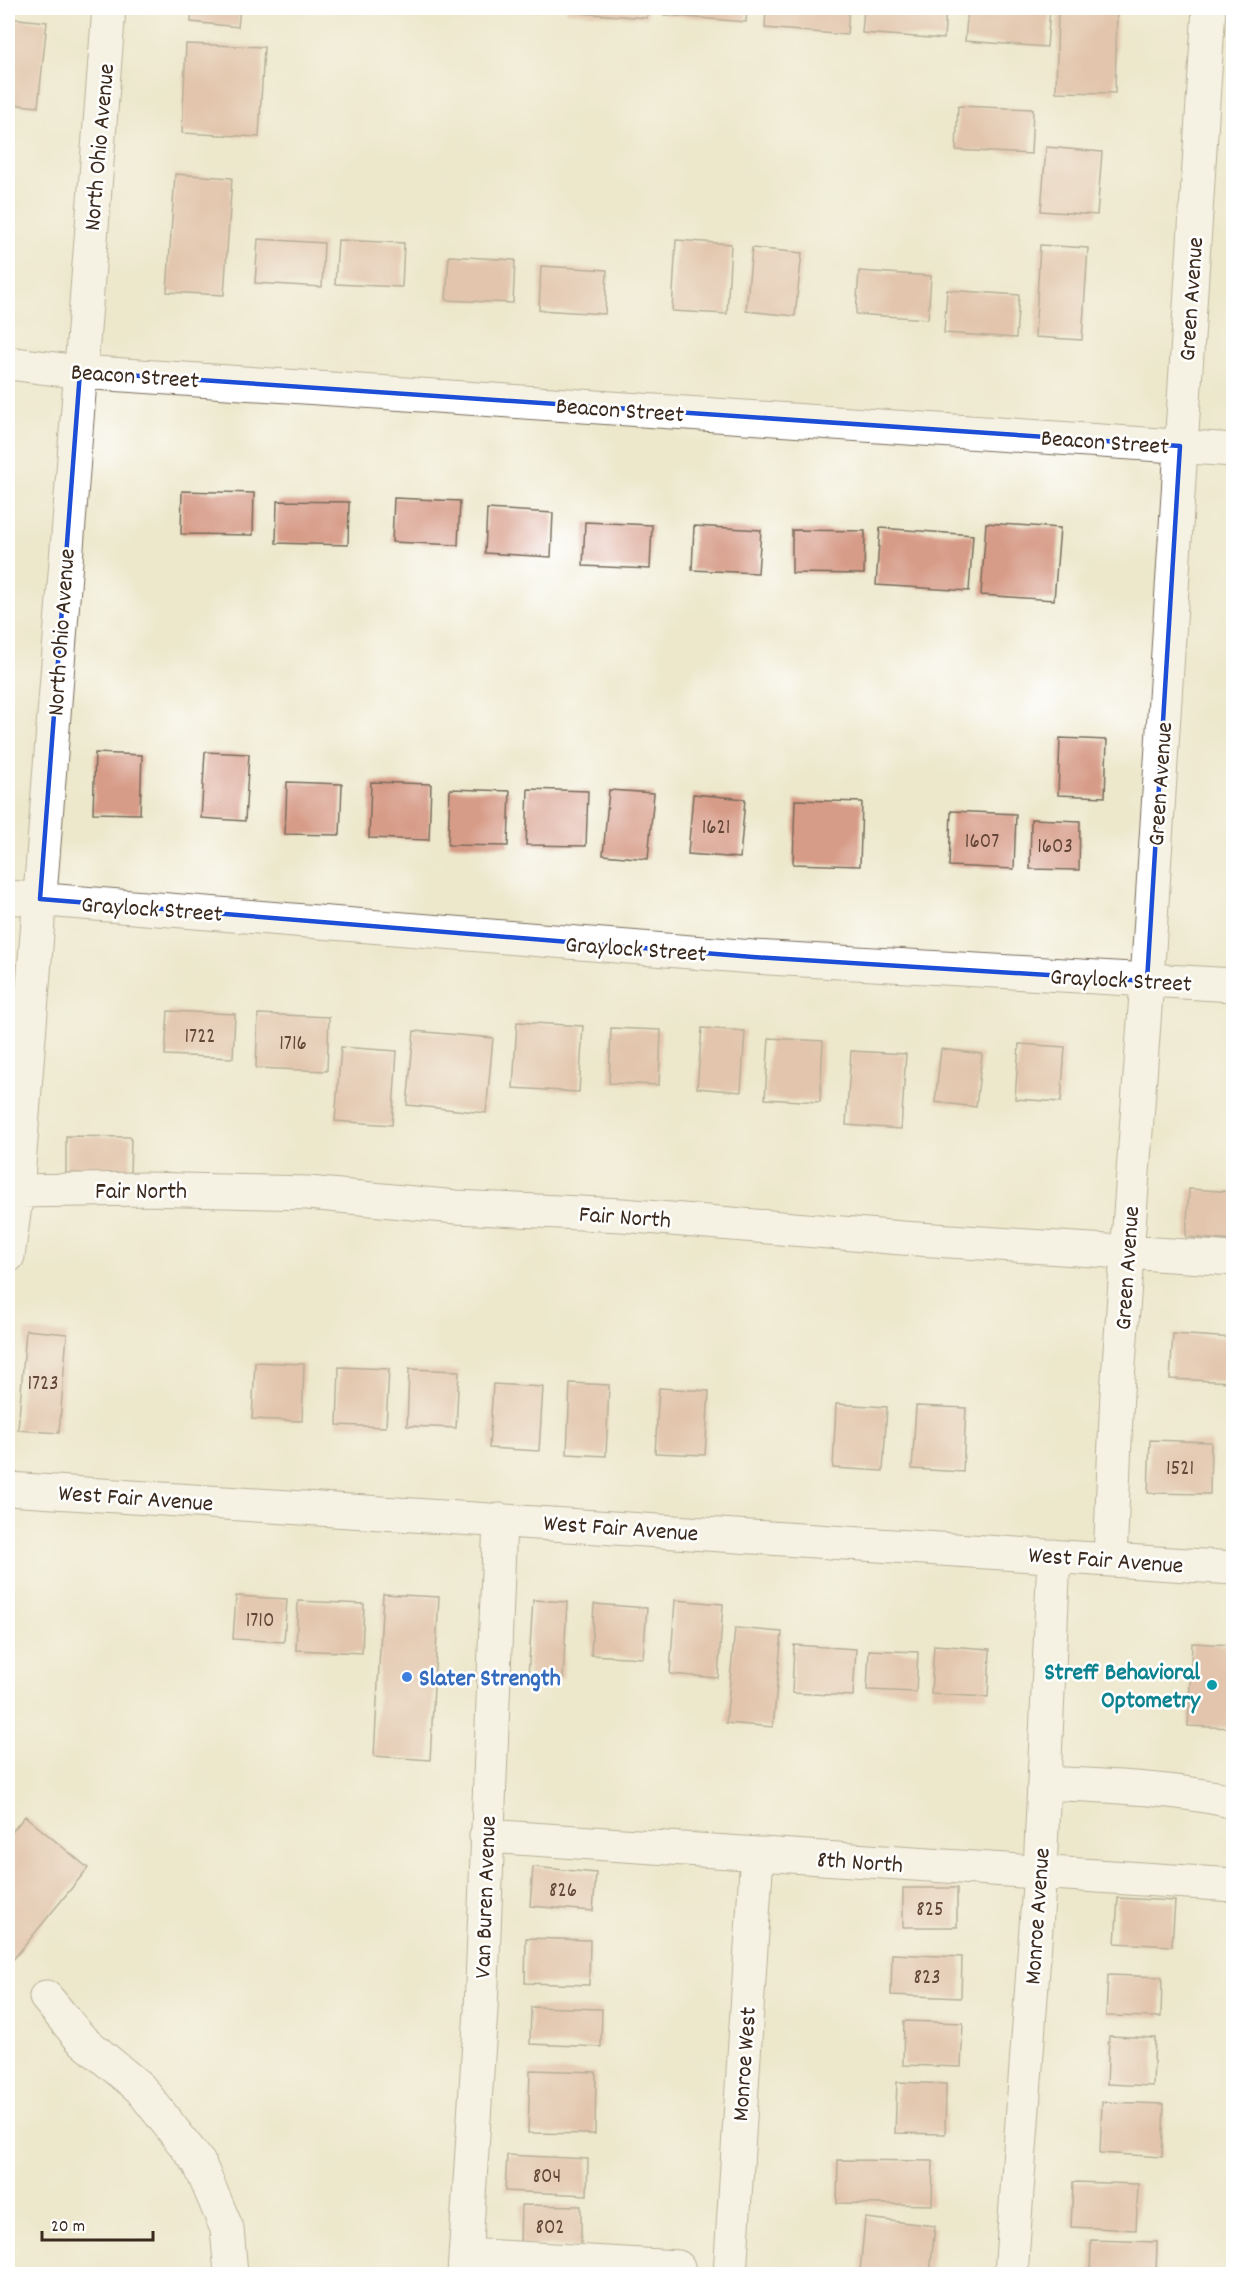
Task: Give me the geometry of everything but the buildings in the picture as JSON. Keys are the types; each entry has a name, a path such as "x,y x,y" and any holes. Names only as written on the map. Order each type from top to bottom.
{"street":[{"name":"North Ohio Avenue","path":"8,1241 17,1191 109,8"},
{"name":"Green Avenue","path":"1110,1560 1117,1392 1147,981 1209,8"},
{"name":"Beacon Street","path":"8,363 80,372 1233,450"},
{"name":"Graylock Street","path":"8,897 753,957 1233,986"},
{"name":"Fair North","path":"17,1191 146,1189 308,1193 456,1207 622,1215 902,1238 1233,1259"},
{"name":"West Fair Avenue","path":"8,1489 1233,1568"},
{"name":"Van Buren Avenue","path":"465,2265 481,2010 500,1520"},
{"name":"Monroe Avenue","path":"1011,2274 1040,1872 1054,1556"},
{"path":"1044,1783 1154,1788 1203,1795 1232,1801 1233,1804"},
{"name":"8th North","path":"486,1836 1233,1885"},
{"name":"Monroe West","path":"730,2274 757,1854"},
{"path":"46,1997 80,2038 140,2088 199,2163 227,2229 231,2274"},
{"path":"465,2265 678,2267"}],"highlighted area":[{"path":"80,372 1180,446 1147,981 753,957 40,899"}],"place":[{"name":"Slater Strength","path":"407,1677"},
{"name":"Streff Behavioral Optometry","path":"1212,1685"}]}
